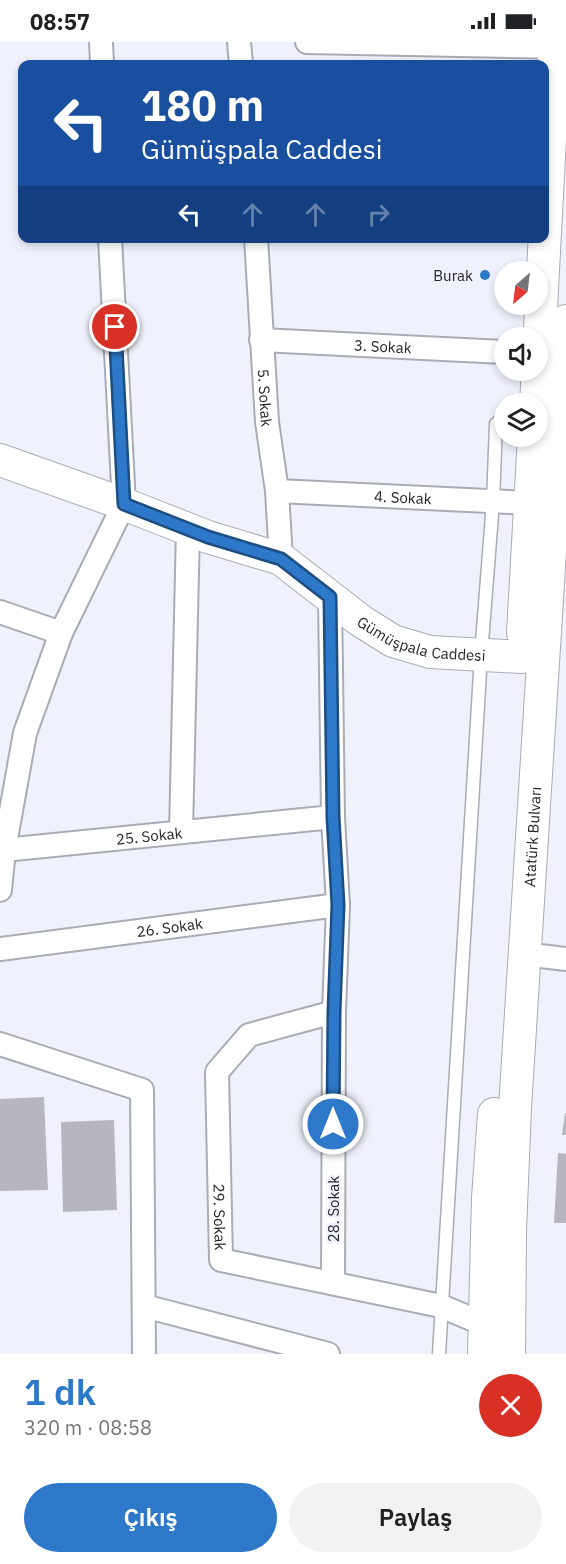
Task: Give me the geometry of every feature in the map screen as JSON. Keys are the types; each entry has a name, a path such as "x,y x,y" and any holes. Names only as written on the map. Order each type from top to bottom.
{"main road":[{"name":"Atatürk Bulvarı","path":"549,145 555,45"},
{"name":"Atatürk Bulvarı","path":"509,1354 514,1141 524,954 558,548 547,243"},
{"name":"Atatürk Bulvarı","path":"533,393 566,321"},
{"name":"Atatürk Bulvarı","path":"485,1340 488,1198 533,447"},
{"name":"Gümüşpala Caddesi","path":"0,460 188,529 281,559 393,641 429,652 522,657"}],"street":[{"path":"101,42 102,60"},
{"path":"239,42 241,60"},
{"path":"307,42 555,45"},
{"path":"0,890 4,850 25,733 61,633 124,504 110,243"},
{"name":"5. Sokak","path":"256,243 267,422 277,491 281,559"},
{"name":"3. Sokak","path":"261,340 494,352"},
{"name":"4. Sokak","path":"277,491 530,503"},
{"path":"181,832 188,529"},
{"name":"28. Sokak","path":"330,597 333,817 338,905 334,1012 333,1282"},
{"path":"0,612 61,633"},
{"name":"25. Sokak","path":"4,850 333,817"},
{"name":"26. Sokak","path":"0,949 338,905"},
{"path":"524,954 566,959"},
{"name":"29. Sokak","path":"334,1012 249,1035 217,1072 221,1260 441,1306 485,1340"},
{"path":"0,1044 142,1090 144,1354"},
{"path":"144,1306 328,1354"}],"lane":[{"path":"439,1354 495,447"}],"building":[{"path":"44,1097 48,1190 0,1191 0,1099"},
{"path":"565,1113 566,1135 562,1135"},
{"path":"114,1120 117,1210 63,1212 61,1122"},
{"path":"558,1153 566,1154 566,1223 554,1223"}],"place":[{"name":"Burak","path":"485,275"}],"route":[{"path":"115,327 124,504 208,537 281,559 330,597 333,817 338,905 333,1124"}]}
